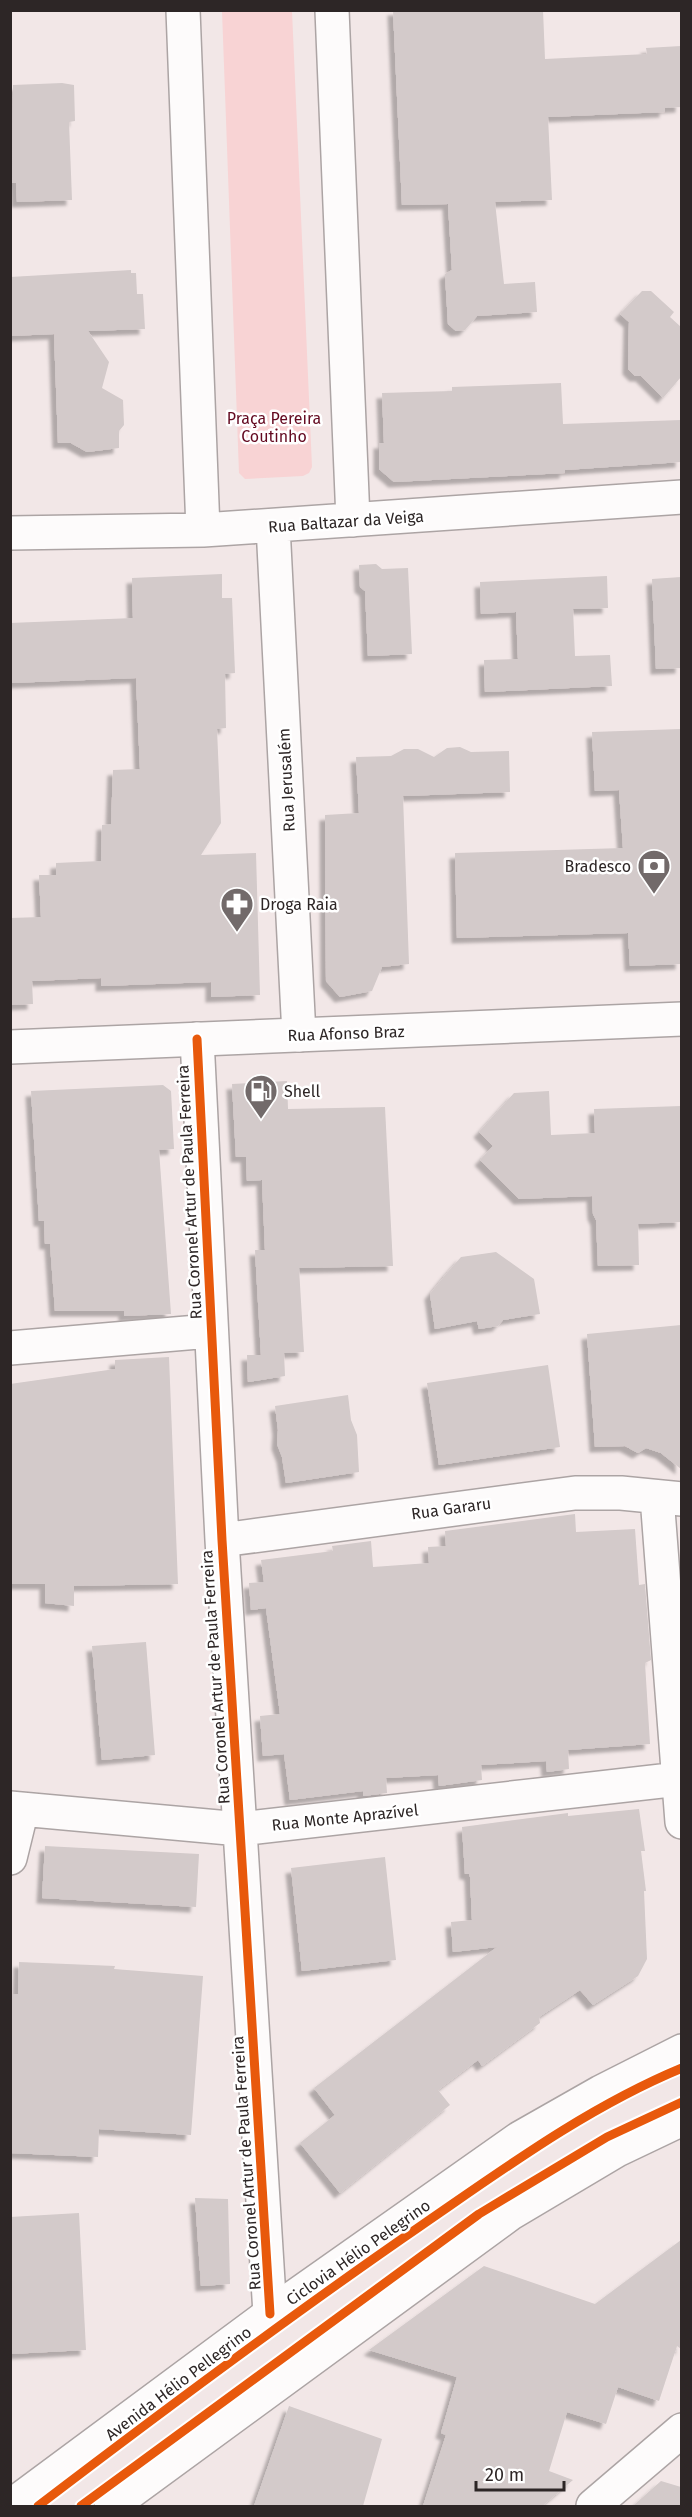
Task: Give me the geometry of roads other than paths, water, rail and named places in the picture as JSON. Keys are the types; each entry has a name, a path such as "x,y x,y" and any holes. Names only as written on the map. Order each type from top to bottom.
{"street":[{"path":"183,10 203,530"},
{"path":"332,10 353,520"},
{"name":"Rua Baltazar da Veiga","path":"10,533 203,530 681,497"},
{"name":"Rua Jerusalém","path":"273,526 299,1035"},
{"name":"Rua Afonso Braz","path":"10,1047 681,1019"},
{"name":"Rua Coronel Artur de Paula Ferreira","path":"197,1039 210,1331 270,2314"},
{"path":"10,1348 210,1331"},
{"name":"Rua Gararu","path":"222,1540 575,1493 621,1493 669,1498"},
{"path":"669,1498 681,1822"},
{"name":"Rua Monte Aprazível","path":"16,1808 240,1829 679,1779"},
{"path":"10,1858 16,1808"},
{"name":"Avenida Hélio Pellegrino","path":"11,2506 270,2314 520,2138 601,2092 681,2051"},
{"path":"111,2506 510,2213 617,2150 681,2119"},
{"path":"593,2506 681,2430"}],"place":[{"name":"Bradesco","path":"654,895"},
{"name":"Droga Raia","path":"237,933"},
{"name":"Shell","path":"261,1120"}],"park label":[{"name":"Praça Pereira Coutinho","path":"274,427"}]}
